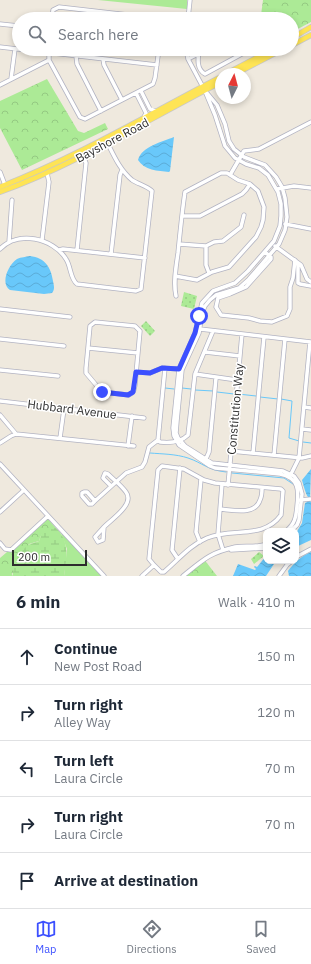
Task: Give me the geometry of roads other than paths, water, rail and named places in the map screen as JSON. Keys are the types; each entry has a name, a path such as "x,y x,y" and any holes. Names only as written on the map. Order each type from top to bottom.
{"main road":[{"path":"299,34 311,27"},
{"path":"299,42 309,37 303,32"},
{"path":"237,68 260,56"},
{"path":"247,68 270,56"},
{"name":"Bayshore Road","path":"1,190 48,172 83,155 215,81"},
{"name":"Bayshore Road","path":"5,185 52,165 156,111 215,84"},
{"path":"48,172 52,165"},
{"path":"1,190 5,185"}],"street":[{"path":"189,12 190,0"},
{"path":"53,12 53,10 59,7 102,12"},
{"path":"0,24 12,25"},
{"path":"0,47 12,49"},
{"path":"11,79 14,56"},
{"path":"49,56 50,61 80,117 85,119 153,84 158,56"},
{"path":"101,111 77,64 76,56 157,65"},
{"path":"187,56 204,88 227,149 238,160 262,170 270,178 277,189 281,208 281,221 278,232 272,244 240,280 216,289 206,297 200,309 198,329"},
{"path":"188,59 194,56"},
{"path":"198,56 199,68 205,74 238,56"},
{"path":"103,59 104,65 122,100"},
{"path":"0,85 50,61"},
{"path":"204,88 217,105 232,147 241,155 267,167 274,174 282,187 287,206 286,224 282,237 270,256 241,286 233,290 219,293 210,300 204,310 198,329 180,370 176,429 178,440 205,462 229,468 280,471 296,479 300,486 300,500 299,520 294,528"},
{"path":"141,91 150,109 156,111"},
{"path":"136,93 146,113 144,117"},
{"path":"230,175 241,155 247,150 259,149 311,122"},
{"path":"0,242 7,243 28,238 42,240 59,250 68,262 73,279 77,284 140,291 142,286 152,191 133,180 122,170 107,142"},
{"path":"227,149 232,147"},
{"path":"77,250 86,163 83,155"},
{"path":"111,254 120,175 122,170"},
{"path":"0,172 5,185"},
{"path":"42,240 49,182 48,172"},
{"path":"175,276 197,280 209,273 228,267 256,237 261,227 264,213 262,201 258,191 250,184 230,175 221,173 185,192 175,276 174,287 176,296"},
{"path":"182,216 200,216 242,194 250,184"},
{"path":"277,189 294,186 311,188"},
{"path":"0,249 7,243 12,200"},
{"path":"179,244 206,246 223,240 239,229 243,224 244,215"},
{"path":"281,221 286,224 311,229"},
{"path":"272,244 303,268 307,279 311,282"},
{"path":"206,246 206,265 209,273"},
{"path":"59,250 63,248 145,258"},
{"path":"265,252 270,256"},
{"path":"270,256 271,259 246,287 219,297 216,307 221,315 272,322 286,316 290,309 290,289 296,262"},
{"path":"296,262 298,283 311,286"},
{"path":"0,309 70,317"},
{"path":"95,322 135,326 140,331 138,353 133,392 128,395 102,392 86,371 90,326 95,322"},
{"path":"198,329 311,342 309,386 304,407 300,458 290,475"},
{"path":"158,440 166,443 178,440 188,435 195,374 213,331"},
{"name":"Constitution Way","path":"228,485 242,334"},
{"path":"253,453 264,337"},
{"path":"274,455 285,339"},
{"path":"0,340 64,346"},
{"path":"88,348 138,353"},
{"path":"205,352 240,356"},
{"path":"136,372 150,373 158,368 180,370"},
{"path":"95,501 126,473 142,467 149,447 158,440 165,368"},
{"path":"0,370 58,376"},
{"path":"195,374 237,380"},
{"path":"205,462 209,452 216,378"},
{"name":"Hubbard Avenue","path":"0,401 144,418"},
{"path":"304,407 311,408"},
{"path":"60,438 64,409"},
{"path":"0,415 16,434"},
{"path":"128,446 132,416"},
{"path":"302,429 311,430"},
{"path":"0,443 16,434 134,446"},
{"path":"231,451 300,458 311,456"},
{"path":"0,464 104,576"},
{"path":"162,466 180,468 188,470 201,479 228,485 281,489 283,491 282,512 279,517 258,531 218,534 200,542 190,548 164,572 158,571 150,562 150,556 158,470 162,466"},
{"path":"178,560 172,550 180,468"},
{"path":"104,527 126,506 128,501 126,493 108,474 105,473 103,478 111,486"},
{"path":"200,542 196,535 196,529 201,479"},
{"path":"222,484 218,534 223,550"},
{"path":"220,509 242,511 254,508 260,501 262,488"},
{"path":"0,512 24,490"},
{"path":"300,500 311,499"},
{"path":"290,528 295,521 300,500"},
{"path":"0,543 7,550 11,550 48,516"},
{"path":"228,550 235,547 263,544"},
{"path":"184,575 205,558 223,550 263,548"},
{"path":"299,555 311,549"},
{"path":"279,576 287,565"},
{"path":"142,576 154,566"}],"water":[{"path":"174,137 169,172 148,168 138,160 140,155 148,148"},
{"path":"30,256 40,259 49,267 54,286 52,293 44,294 10,290 7,287 5,279 8,270 17,259"},
{"path":"311,469 311,540 299,546 299,528 302,523 305,503 307,502 308,497 302,480"},
{"path":"311,552 311,576 289,576 288,571 294,564 299,564 299,560"},
{"path":"263,560 263,564 274,564 266,576 233,576 238,564 255,570 256,569 254,567 257,567"}],"waterway":[{"path":"165,388 174,389"},
{"path":"182,388 191,389"},
{"path":"195,390 213,391"},
{"path":"217,392 234,394"},
{"path":"238,394 256,396"},
{"path":"260,397 278,399"},
{"path":"281,399 292,401 289,438 299,441"},
{"path":"303,442 311,443"},
{"path":"150,453 169,454 183,457 214,470 226,472"},
{"path":"232,473 284,478 293,484"}]}
